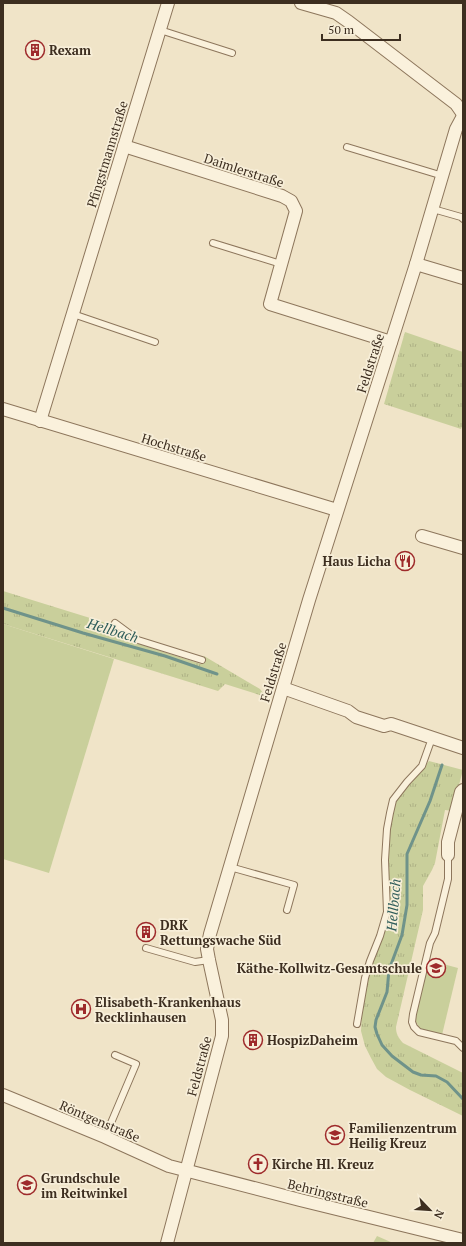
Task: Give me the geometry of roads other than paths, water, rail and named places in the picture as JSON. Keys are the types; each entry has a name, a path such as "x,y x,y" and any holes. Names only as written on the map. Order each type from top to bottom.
{"street":[{"name":"Pfingstmannstraße","path":"40,421 168,3"},
{"path":"301,3 336,13 456,104 463,115"},
{"name":"Feldstraße","path":"167,1243 222,1036 222,1020 209,960 208,942 337,510 416,264 456,129 463,115"},
{"name":"Daimlerstraße","path":"124,146 282,196 291,202 296,211 270,304 391,342"},
{"path":"416,264 463,278"},
{"name":"Hochstraße","path":"3,410 337,510"},
{"path":"422,536 463,548"},
{"path":"283,688 348,711 356,717 384,726 391,724 463,748"},
{"path":"448,855 448,842 461,792 463,790"},
{"name":"Röntgenstraße","path":"3,1094 169,1166 186,1171"},
{"name":"Behringstraße","path":"186,1171 463,1240"}],"lane":[{"path":"160,30 232,53"},
{"path":"347,147 443,176"},
{"path":"433,209 461,217 463,219"},
{"path":"213,242 281,264"},
{"path":"73,314 155,342"},
{"path":"114,623 138,640 202,660"},
{"path":"357,1024 365,978 387,912 385,860 387,829 393,800 422,766 432,738"},
{"path":"448,855 448,879 435,933 430,943 417,990 412,1022 414,1027 419,1032 438,1038 456,1041 463,1048"},
{"path":"230,867 294,885 287,910"},
{"path":"146,948 195,962 209,960"},
{"path":"105,1137 136,1064 115,1055"}],"waterway":[{"name":"Hellbach","path":"3,608 83,633 165,656 217,674"},
{"name":"Hellbach","path":"442,765 430,801 407,854 407,905 402,935 389,970 387,992 376,1020 375,1027 382,1045 392,1056 413,1072 421,1075 436,1076 447,1082 463,1099"}],"place":[{"name":"Rexam","path":"35,50"},
{"name":"Haus Licha","path":"405,561"},
{"name":"DRK Rettungswache Süd","path":"146,932"},
{"name":"Käthe-Kollwitz-Gesamtschule","path":"436,968"},
{"name":"Elisabeth-Krankenhaus Recklinhausen","path":"81,1009"},
{"name":"HospizDaheim","path":"253,1040"},
{"name":"Familienzentrum Heilig Kreuz","path":"335,1135"},
{"name":"Kirche Hl. Kreuz","path":"258,1164"},
{"name":"Grundschule im Reitwinkel","path":"27,1185"}]}
